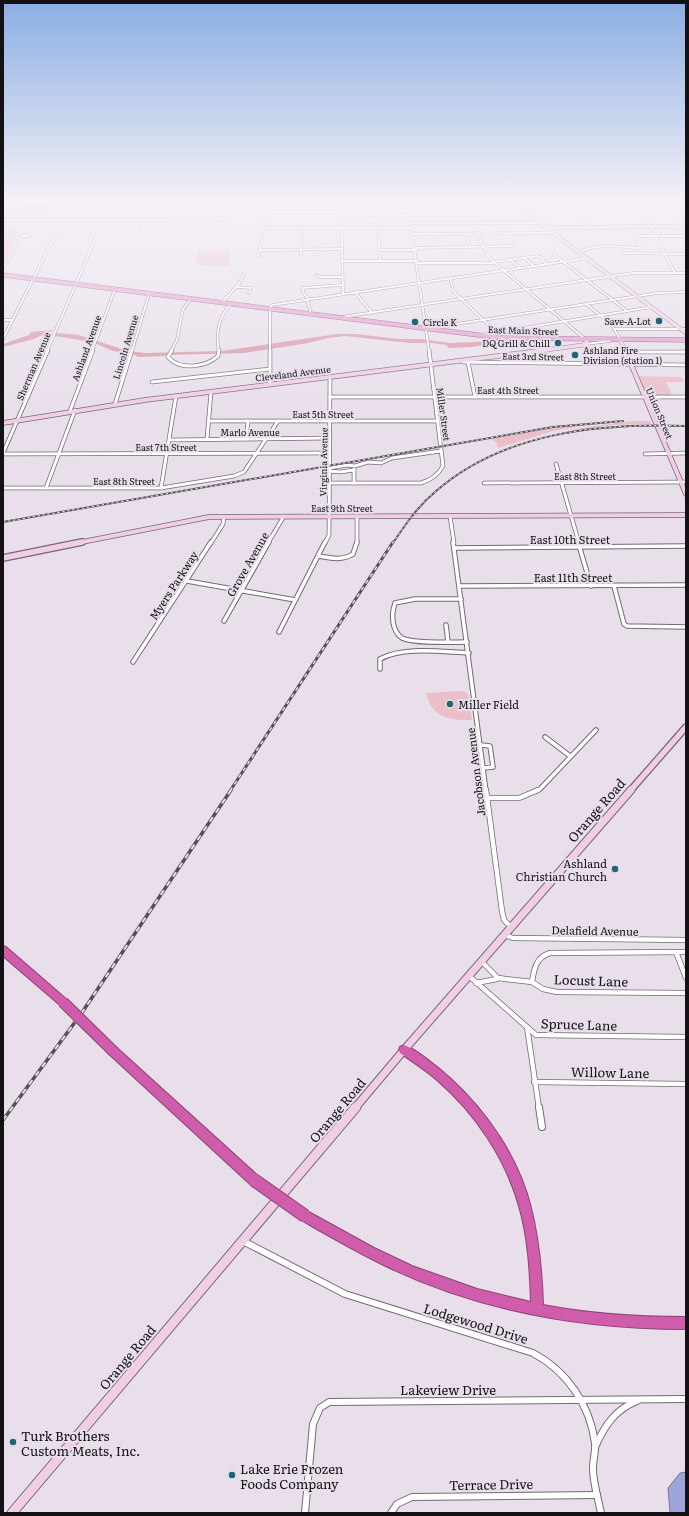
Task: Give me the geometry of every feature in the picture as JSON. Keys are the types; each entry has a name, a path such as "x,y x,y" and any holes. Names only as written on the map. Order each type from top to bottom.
{"highway":[{"path":"3,950 63,1002 113,1051 254,1180 305,1216 347,1240 410,1270 477,1295 537,1310 593,1320 638,1323 686,1323"},
{"path":"404,1050 440,1076 467,1102 486,1126 506,1158 522,1195 530,1227 535,1265 537,1310"}],"main road":[{"path":"604,271 686,333"},
{"name":"East Main Street","path":"3,276 502,338 586,341 620,339 686,340"},
{"name":"Union Street","path":"620,339 669,453 684,482 686,494"},
{"name":"Cleveland Avenue","path":"3,423 115,404 451,361 586,341"},
{"name":"East 9th Street","path":"3,558 184,521 224,516 686,515"},
{"name":"Orange Road","path":"12,1513 404,1050 686,727"}],"street":[{"path":"3,339 4,334 36,271"},
{"name":"Sherman Avenue","path":"3,454 81,271"},
{"path":"342,271 343,294"},
{"name":"Miller Street","path":"354,483 426,482 442,469 443,464 438,420 417,271"},
{"path":"270,384 270,309 273,305 499,271"},
{"path":"505,271 586,341"},
{"path":"576,271 627,311"},
{"path":"221,302 237,287 244,273"},
{"path":"340,318 633,273 686,273"},
{"path":"316,275 319,277 342,277"},
{"path":"450,278 452,281 453,290 502,338"},
{"path":"311,314 308,299 302,288 342,285"},
{"path":"237,287 251,288 249,293"},
{"name":"Ashland Avenue","path":"46,488 115,289"},
{"path":"355,292 372,313"},
{"path":"426,329 662,292 686,292"},
{"name":"Lincoln Avenue","path":"115,404 149,294"},
{"path":"191,299 183,309 177,338 168,357 169,360 174,363 192,365 209,362 218,356 221,321 224,310 231,304"},
{"path":"586,304 614,329 620,339"},
{"path":"477,335 652,307"},
{"path":"3,320 12,320"},
{"path":"614,329 686,329"},
{"name":"Cleveland Avenue","path":"586,341 610,341"},
{"path":"626,352 686,352"},
{"name":"East 3rd Street","path":"451,361 686,365"},
{"path":"468,362 475,397"},
{"path":"152,382 270,369"},
{"name":"Virginia Avenue","path":"279,632 329,535 330,376"},
{"path":"207,439 211,392"},
{"path":"160,488 168,454 176,396"},
{"name":"East 4th Street","path":"330,397 686,396"},
{"name":"East 5th Street","path":"208,421 438,420"},
{"path":"246,439 248,421"},
{"path":"256,454 278,421"},
{"name":"Marlo Avenue","path":"170,440 330,438"},
{"path":"329,470 347,465 355,466 368,462 382,463 392,458 441,451"},
{"name":"East 7th Street","path":"3,454 330,453"},
{"path":"645,454 686,453"},
{"name":"East 8th Street","path":"3,488 160,488 234,476 244,472 256,454"},
{"path":"556,464 591,586"},
{"path":"330,483 354,483 355,466"},
{"path":"329,470 340,472 354,470"},
{"name":"East 8th Street","path":"484,483 684,482"},
{"name":"Myers Parkway","path":"133,662 221,527 224,516"},
{"name":"Grove Avenue","path":"224,621 284,516"},
{"path":"318,556 336,558 348,557 354,554 356,545 356,516"},
{"name":"Jacobson Avenue","path":"450,516 502,911 504,920 511,927"},
{"name":"East 10th Street","path":"455,548 686,546"},
{"path":"187,581 295,600"},
{"name":"East 11th Street","path":"460,586 686,585"},
{"path":"614,586 624,624 627,626 686,627"},
{"path":"462,600 409,600 398,602 393,605 396,631 402,638 417,641 467,642"},
{"path":"446,625 448,642"},
{"path":"380,669 380,658 390,653 469,653"},
{"path":"487,798 519,798 537,791 545,786 570,756 596,730"},
{"path":"545,737 570,756"},
{"path":"481,745 490,746 494,763 492,767 484,768"},
{"name":"Delafield Avenue","path":"505,934 519,938 686,940"},
{"path":"676,952 686,978"},
{"path":"532,982 536,962 543,955 550,953 686,952"},
{"path":"482,962 495,977 502,979"},
{"name":"Spruce Lane","path":"469,976 536,1035 686,1037"},
{"name":"Locust Lane","path":"476,983 487,980 502,979 532,982 543,989 557,992 686,993"},
{"path":"527,1027 534,1082 542,1127"},
{"name":"Willow Lane","path":"534,1082 686,1084"},
{"name":"Lodgewood Drive","path":"243,1241 345,1294 540,1356 548,1360 563,1374 580,1400 591,1425 595,1446 593,1467 601,1513"},
{"path":"595,1446 604,1427 616,1413 623,1407 641,1399"},
{"name":"Lakeview Drive","path":"306,1513 313,1424 320,1408 328,1402 686,1399"},
{"name":"Terrace Drive","path":"391,1513 398,1504 412,1497 597,1495"}],"shaded area":[{"path":"54,330 34,339 3,347 3,344 29,335 31,332"},
{"path":"56,333 79,335 128,351 145,353 222,351 337,334 356,334 399,339 421,339 450,343 492,341 494,343 473,347 448,348 447,345 432,343 410,343 345,336 244,353 138,357 133,354 113,351 92,342 55,336"},
{"path":"638,376 681,377 684,382 666,382 672,395 646,396"},
{"path":"633,421 650,421 651,424 613,425 561,432 587,427"},
{"path":"597,423 553,431 498,448 496,442 492,439 546,429"},
{"name":"Miller Field","path":"464,691 468,694 472,720 443,716 433,708 426,693"}],"water":[{"path":"686,1472 686,1513 670,1513 668,1488 680,1473"}],"railway":[{"path":"3,522 553,427 623,421"},
{"path":"393,543 412,516 429,497 462,472 491,456 522,444 554,435 620,427 686,426"},
{"path":"230,791 393,542"},
{"path":"3,1120 81,1014 231,790"}],"place":[{"name":"Save-A-Lot","path":"659,321"},
{"name":"Circle K","path":"415,322"},
{"name":"DQ Grill & Chill","path":"558,343"},
{"name":"Ashland Fire Division (station 1)","path":"575,355"},
{"name":"Miller Field","path":"450,704"},
{"name":"Ashland Christian Church","path":"615,869"},
{"name":"Turk Brothers Custom Meats, Inc.","path":"13,1442"},
{"name":"Lake Erie Frozen Foods Company","path":"232,1475"}]}
